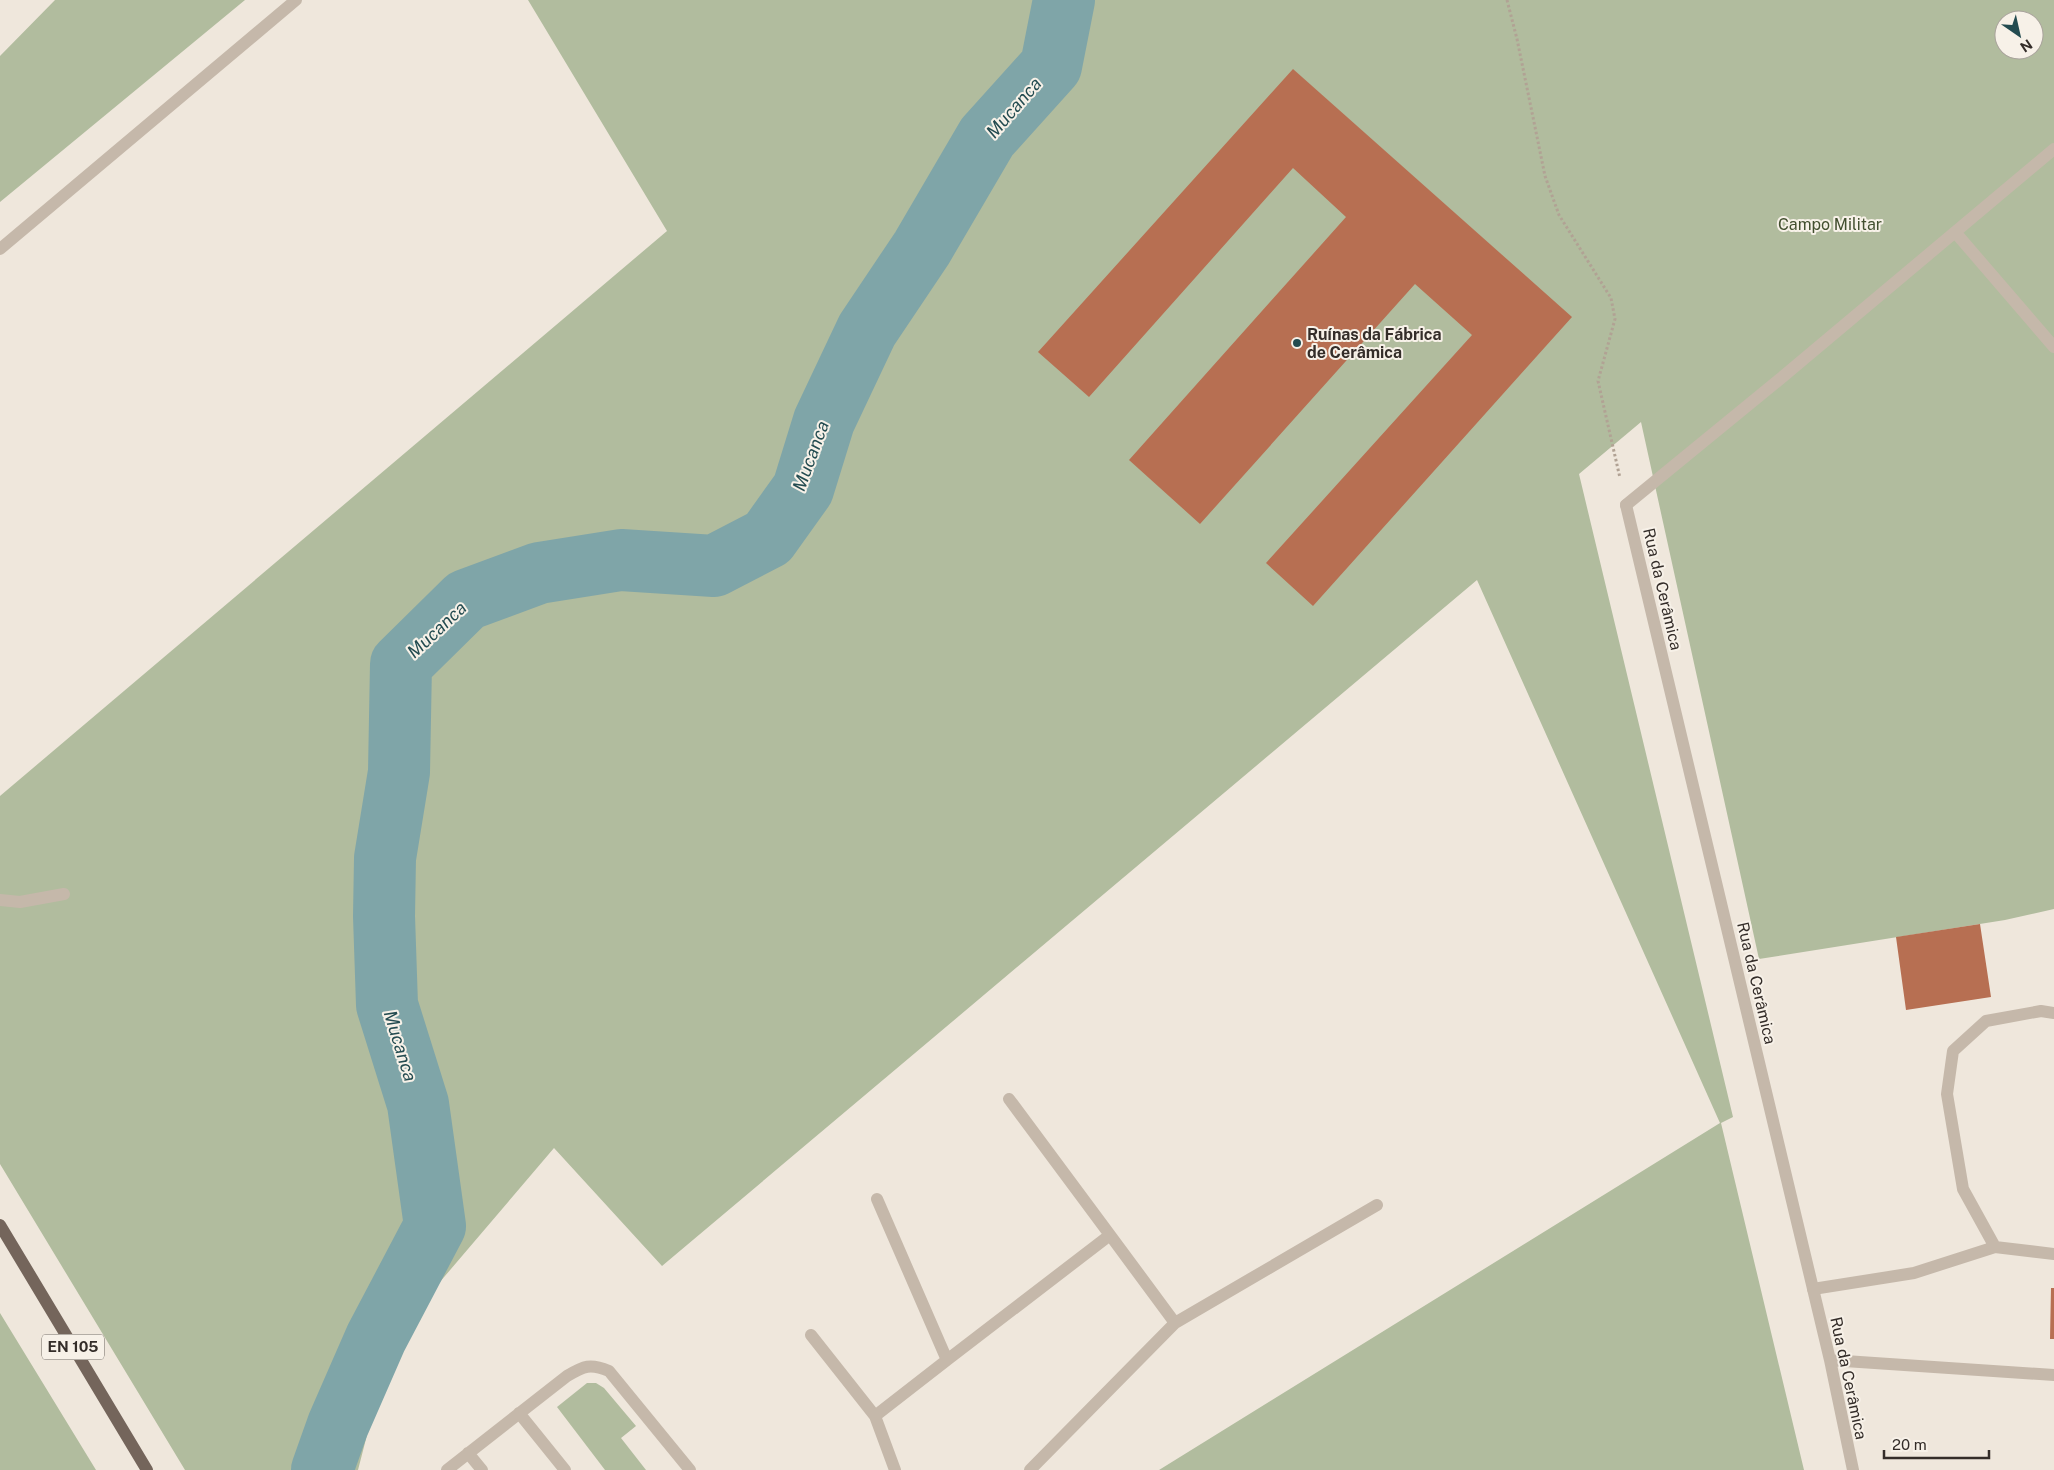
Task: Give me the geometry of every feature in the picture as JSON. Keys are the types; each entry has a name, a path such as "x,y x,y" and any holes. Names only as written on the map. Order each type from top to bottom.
{"main road":[{"name":"EN 105","path":"0,1225 147,1470"}],"street":[{"path":"0,249 296,0"},
{"path":"1626,505 1780,379 2054,149"},
{"path":"1955,232 2054,347"},
{"name":"Rua da Cerâmica","path":"1626,505 1830,1360 1853,1470"},
{"path":"0,900 20,902 64,894"},
{"path":"1995,1247 1963,1189 1947,1094 1953,1051 1986,1021 2041,1011 2054,1013"},
{"path":"1009,1099 1175,1323"},
{"path":"877,1198 947,1360"},
{"path":"1030,1470 1175,1323 1376,1205"},
{"path":"875,1416 1110,1235"},
{"path":"1813,1289 1914,1272 1995,1247 2054,1254"},
{"path":"811,1335 875,1416 894,1470"},
{"path":"1830,1360 2054,1374"},
{"path":"447,1470 567,1376 583,1367 595,1365 609,1371 690,1470"},
{"path":"519,1413 564,1470"},
{"path":"468,1453 482,1470"}],"path":[{"path":"1507,0 1517,39 1545,176 1559,215 1611,298 1615,319 1598,381 1626,505"}],"green space":[{"path":"55,0 245,0 0,202 0,56"},
{"name":"Campo Militar","path":"528,0 2054,0 2054,909 2005,920 1759,959 1641,422 1579,474 1733,1117 1721,1123 1804,1470 1159,1470 1720,1123 1477,580 662,1266 554,1148 376,1357 367,1435 358,1470 185,1470 0,1164 0,796 667,231"},
{"path":"0,1313 96,1470 0,1470"},
{"path":"587,1383 596,1383 604,1388 636,1426 621,1438 646,1470 605,1470 557,1407"}],"building":[{"name":"Ruínas da Fábrica de Cerâmica","path":"1293,69 1572,317 1313,606 1266,563 1472,335 1415,284 1200,524 1129,460 1346,217 1293,168 1089,397 1038,352"},
{"path":"1980,924 1991,997 1906,1010 1896,937"},
{"path":"2051,1288 2054,1288 2054,1339 2050,1339"}],"waterway":[{"name":"Mucanca","path":"322,1470 338,1425 376,1338 435,1226 418,1104 387,1005 384,916 385,858 399,772 401,664 466,600 539,573 621,560 714,566 768,538 803,489 824,421 867,330 922,248 987,137 1051,66 1064,0"}],"place":[{"name":"Ruínas da Fábrica de Cerâmica","path":"1297,343"}]}
